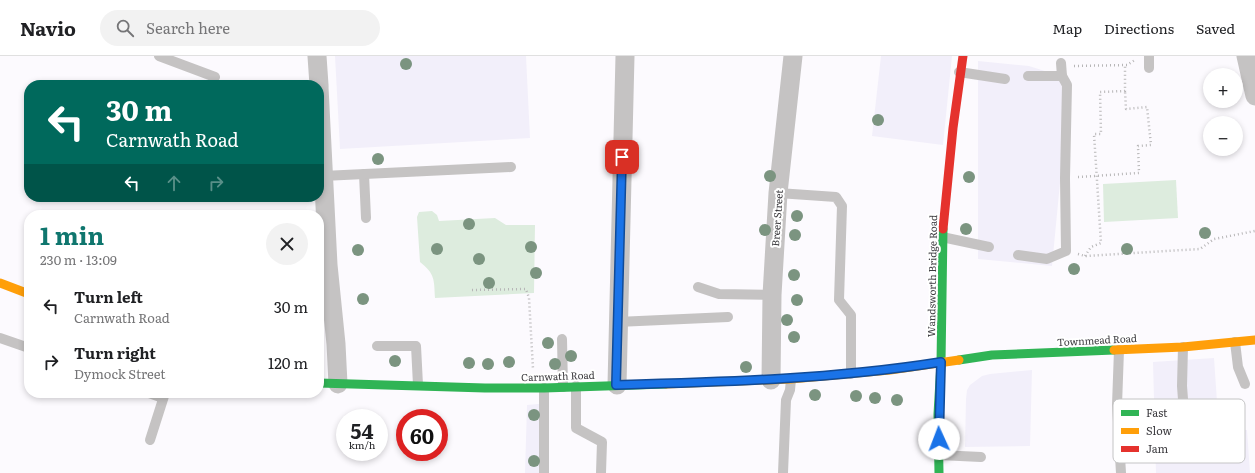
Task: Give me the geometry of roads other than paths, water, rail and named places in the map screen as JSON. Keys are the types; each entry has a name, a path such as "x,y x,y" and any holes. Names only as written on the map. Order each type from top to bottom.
{"street":[{"path":"317,56 319,80"},
{"path":"616,385 625,56"},
{"name":"Breer Street","path":"771,380 772,295 778,193 793,56"},
{"name":"Wandsworth Bridge Road","path":"939,473 938,414 941,362 942,237 963,56"},
{"path":"1246,56 1255,96"},
{"path":"324,259 325,304 336,344 338,384"},
{"path":"0,283 24,292"},
{"name":"Townmead Road","path":"941,362 992,355 1183,347 1255,340"},
{"name":"Carnwath Road","path":"324,383 544,388 791,379 851,374 941,362"}],"lane":[{"path":"159,56 175,59 215,78"},
{"path":"1149,56 1149,68"},
{"path":"1018,255 1047,259 1066,251 1065,178 1067,85 1061,68 1028,76"},
{"path":"960,72 1005,79"},
{"path":"324,170 364,174 511,167"},
{"path":"364,174 366,218"},
{"path":"778,193 836,197 842,206 839,300 851,315 851,374"},
{"path":"942,237 989,247"},
{"path":"698,288 718,294 772,295"},
{"path":"617,322 728,317"},
{"path":"0,338 24,346"},
{"path":"562,339 563,387"},
{"path":"1235,342 1238,367 1245,384"},
{"path":"377,346 416,346 418,385"},
{"path":"1183,347 1183,399"},
{"path":"1117,399 1119,350"},
{"path":"783,473 786,400 790,390 791,379"},
{"path":"576,386 576,428 602,442 602,473"},
{"path":"544,388 544,473"},
{"path":"150,440 163,398"},
{"path":"939,455 981,457"},
{"path":"1120,463 1121,473"}]}
